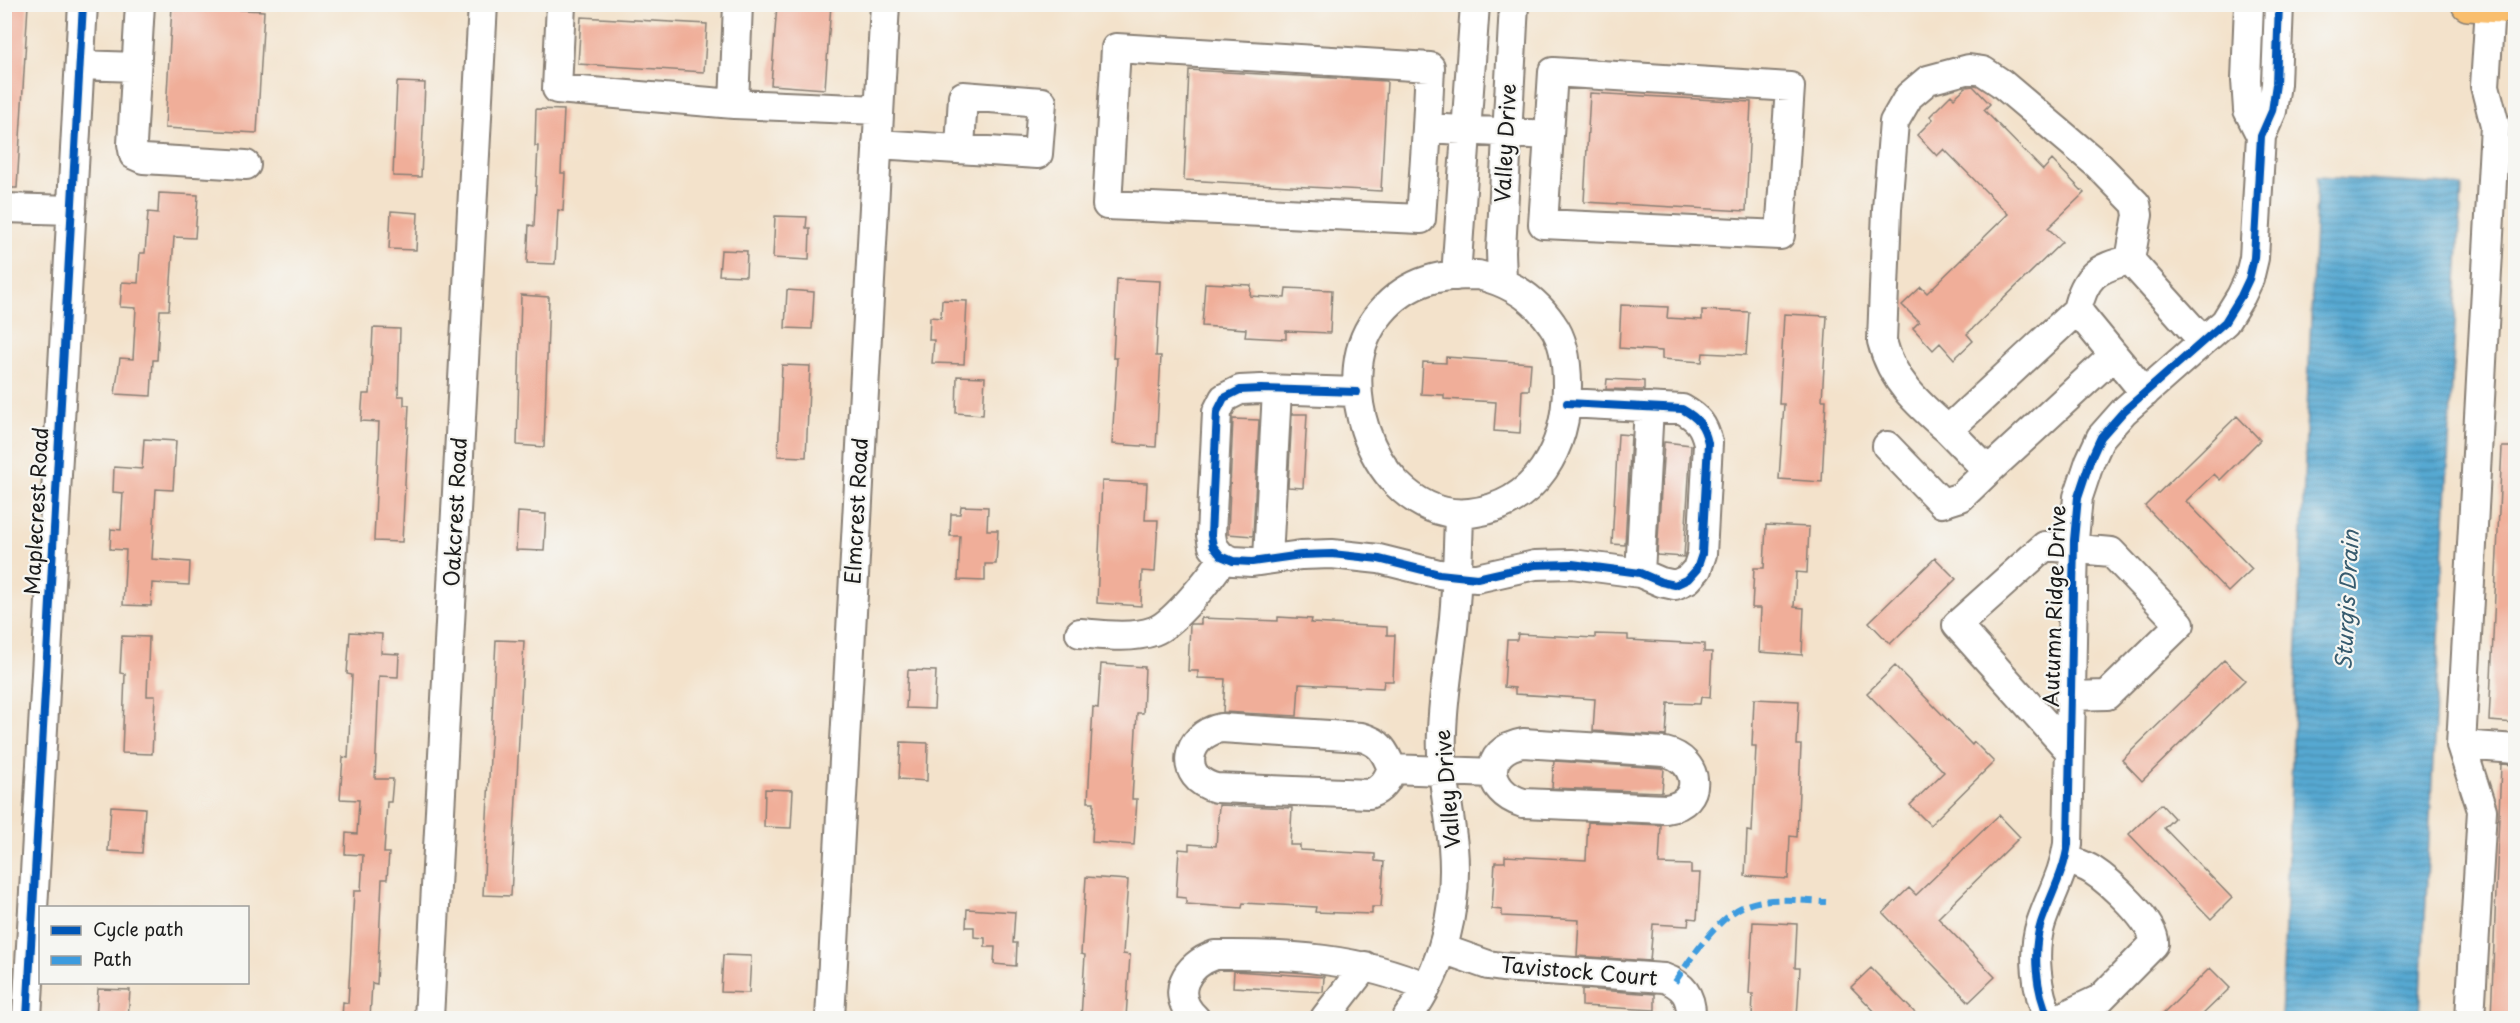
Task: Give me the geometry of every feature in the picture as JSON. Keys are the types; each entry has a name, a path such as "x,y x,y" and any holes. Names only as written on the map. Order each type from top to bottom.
{"street":[{"name":"Maplecrest Road","path":"27,1018 83,4"},
{"path":"140,4 132,144 134,155 143,159 246,165"},
{"name":"Oakcrest Road","path":"429,1018 483,4"},
{"path":"561,4 558,89 734,104 879,110"},
{"path":"734,104 738,4"},
{"name":"Elmcrest Road","path":"830,1018 885,4"},
{"name":"Valley Drive","path":"1475,4 1467,130 1479,277"},
{"name":"Valley Drive","path":"1479,277 1500,250 1514,4"},
{"name":"Autumn Ridge Drive","path":"2249,4 2246,80 2248,110 2261,136"},
{"name":"Autumn Ridge Drive","path":"2045,1015 2037,954 2041,924 2066,859 2073,550 2078,497 2101,437 2145,393 2225,322 2249,279 2254,258 2261,136 2272,111 2276,84 2279,4"},
{"path":"2469,1018 2482,810 2460,745 2505,125 2485,86 2491,6"},
{"path":"1116,48 1430,66 1427,128 1421,219 1107,205 1116,48"},
{"path":"80,64 136,67"},
{"path":"1988,471 1927,412 1899,381 1887,362 1882,341 1887,209 1894,122 1909,96 1928,80 1969,69 1983,71 2001,83 2097,164 2136,204 2138,215 2130,260"},
{"path":"1553,72 1790,87 1779,235 1543,224 1549,135 1553,72"},
{"path":"1427,128 1549,135"},
{"path":"877,144 960,148"},
{"path":"4,208 72,210"},
{"path":"2130,260 2203,341"},
{"path":"1948,430 2077,310 2083,288 2097,273 2110,265 2130,260"},
{"path":"1479,277 1534,302 1554,325 1567,371 1567,404 1558,442 1549,462 1535,480 1516,498 1503,505 1486,511 1459,514 1446,512 1420,502 1390,477 1367,436 1357,392 1358,364 1364,342 1374,322 1389,301 1430,279 1479,277"},
{"path":"2077,310 2145,393"},
{"path":"1887,446 1942,503 1961,497 2114,355"},
{"path":"1357,392 1240,390 1224,398 1218,412 1211,534 1213,546 1224,557 1244,562 1301,555 1355,556 1477,578 1535,565 1554,564 1593,566 1640,573 1675,585 1689,579 1697,569 1702,554 1708,443 1705,430 1698,418 1682,409 1567,404"},
{"path":"1268,558 1277,390"},
{"path":"1640,573 1649,407"},
{"name":"Valley Drive","path":"1407,1018 1426,987 1443,949 1453,897 1454,870 1442,770 1443,701 1453,628 1459,514"},
{"path":"2068,749 1958,625 2045,546 2111,552 2180,624 2107,695 2069,696"},
{"path":"1080,633 1126,636 1155,631 1168,622 1203,586 1224,557"},
{"path":"1221,728 1361,736 1374,740 1382,746 1392,769 1388,779 1378,790 1370,794 1346,794 1206,786 1197,779 1190,760 1192,747 1199,737 1210,730 1221,728"},
{"path":"1523,743 1665,752 1676,755 1684,761 1692,773 1694,784 1690,796 1683,803 1666,809 1523,803 1509,799 1496,787 1493,773 1500,752 1510,745 1523,743"},
{"path":"2460,745 2516,749"},
{"path":"1392,769 1493,773"},
{"path":"2045,1015 2100,999 2154,944 2153,932 2132,905 2091,870 2066,859"},
{"name":"Tavistock Court","path":"1443,949 1488,965 1664,978 1683,988 1689,998 1691,1018"},
{"path":"1195,1018 1186,1008 1183,999 1185,979 1191,968 1200,960 1215,955 1322,960 1365,966 1399,975 1426,987"},
{"path":"1325,1018 1365,966"}],"water":[{"name":"Sturgis Drain","path":"2317,177 2462,186 2420,1018 2281,1018"}],"building":[{"path":"7,4 28,5 17,188 4,188 4,17"},
{"path":"777,4 831,4 825,89 771,85"},
{"path":"172,6 264,11 257,133 165,128"},
{"path":"581,17 707,24 704,72 578,64"},
{"path":"1189,70 1387,81 1381,191 1184,180"},
{"path":"397,82 425,83 421,177 393,176"},
{"path":"1973,86 1990,104 1984,110 2043,170 2052,160 2084,193 2048,228 2062,242 1967,334 1973,341 1954,359 1940,343 1933,350 1913,328 1919,322 1902,305 1921,287 1927,293 2008,214 1944,149 1937,156 1917,135 1933,119 1930,116 1951,95 1954,98 1966,87"},
{"path":"1590,93 1751,102 1746,211 1584,202"},
{"path":"536,109 564,110 561,173 565,173 563,211 558,210 555,264 527,263 529,225 534,226 538,146 535,146"},
{"path":"159,193 198,195 195,238 174,237 169,310 160,310 157,360 153,360 151,396 115,394 120,358 133,359 136,308 120,307 122,282 138,283 140,253 145,253 148,212 158,213"},
{"path":"391,211 418,213 416,250 389,249"},
{"path":"775,216 807,217 806,228 810,228 809,260 773,258"},
{"path":"721,250 747,251 746,276 719,275"},
{"path":"1117,279 1160,281 1156,356 1161,356 1156,447 1112,444 1117,358 1113,358"},
{"path":"1205,283 1251,285 1250,296 1285,298 1286,288 1332,290 1330,333 1286,331 1286,339 1245,337 1246,329 1202,326"},
{"path":"787,290 814,292 812,329 785,328"},
{"path":"521,295 549,297 544,447 517,445"},
{"path":"942,300 967,301 964,364 932,363 934,340 929,340 930,317 941,318"},
{"path":"1621,305 1668,307 1667,318 1702,320 1702,310 1749,312 1746,355 1703,353 1702,362 1662,359 1662,351 1619,348"},
{"path":"1784,314 1827,316 1822,400 1826,400 1822,482 1779,479 1784,404 1779,404"},
{"path":"373,328 400,329 398,396 404,396 404,405 409,405 402,542 374,541 379,422 361,421 363,394 370,394"},
{"path":"1446,357 1531,363 1529,390 1522,390 1520,433 1494,431 1496,402 1444,399 1444,395 1421,394 1423,362 1446,363"},
{"path":"782,365 810,366 806,457 778,456"},
{"path":"957,376 985,377 983,415 956,413"},
{"path":"1607,379 1644,381 1644,390 1606,389"},
{"path":"1292,414 1307,414 1303,488 1288,487"},
{"path":"2237,416 2260,440 2220,480 2214,474 2186,501 2252,569 2228,592 2145,506"},
{"path":"1233,419 1259,420 1253,536 1228,534"},
{"path":"1618,434 1631,435 1625,545 1612,544"},
{"path":"144,439 176,441 173,490 156,489 152,559 190,562 189,585 152,583 151,606 123,605 126,550 110,549 111,529 121,530 123,493 113,492 114,467 142,469"},
{"path":"1664,442 1691,445 1684,557 1657,555"},
{"path":"2502,447 2516,447 2516,723 2489,721"},
{"path":"1102,481 1147,483 1145,520 1158,520 1155,572 1142,571 1141,606 1097,603"},
{"path":"961,506 988,507 987,530 998,530 996,564 985,564 985,581 958,580 960,536 950,536 951,514 960,514"},
{"path":"518,512 546,514 544,551 516,550"},
{"path":"1766,525 1809,527 1807,573 1796,572 1794,607 1804,608 1802,655 1759,652 1761,608 1752,608 1754,568 1764,568"},
{"path":"1935,558 1956,579 1890,644 1869,622"},
{"path":"1278,617 1312,619 1311,623 1387,627 1387,635 1395,635 1393,681 1384,681 1383,688 1299,684 1297,716 1223,712 1225,679 1198,678 1198,671 1188,671 1190,624 1201,624 1201,618 1278,621"},
{"path":"350,632 382,634 381,653 399,654 398,677 379,676 375,779 393,779 391,802 387,802 384,853 389,853 387,879 382,879 377,984 372,983 370,1018 342,1018 343,1002 348,1003 354,891 361,891 363,855 345,854 346,833 357,834 359,800 340,799 343,757 348,758 352,675 347,674"},
{"path":"1518,634 1595,638 1595,634 1628,635 1628,640 1704,644 1704,652 1712,652 1710,698 1701,697 1700,704 1668,703 1666,736 1593,731 1595,699 1515,694 1515,688 1504,687 1507,640 1517,640"},
{"path":"122,636 149,637 147,696 155,696 152,754 122,753 125,674 120,673"},
{"path":"496,640 524,641 511,896 483,895"},
{"path":"2224,660 2245,680 2142,781 2122,760"},
{"path":"1101,664 1145,667 1143,713 1137,713 1132,799 1137,799 1134,845 1092,842 1094,802 1088,802 1093,707 1098,708"},
{"path":"1895,666 1972,745 1974,742 1994,762 1930,825 1910,805 1944,772 1867,693"},
{"path":"908,670 936,671 934,709 906,708"},
{"path":"1754,699 1799,701 1797,745 1801,745 1797,837 1790,836 1788,879 1745,876 1747,831 1752,832 1756,746 1752,746"},
{"path":"901,742 928,743 927,781 899,779"},
{"path":"1554,761 1661,768 1664,769 1662,792 1552,788"},
{"path":"2501,764 2516,765 2516,1018 2491,1018"},
{"path":"765,789 793,790 791,828 764,827"},
{"path":"2161,804 2174,818 2164,828 2232,898 2211,919 2129,834"},
{"path":"1219,805 1292,808 1290,845 1300,845 1300,850 1375,854 1375,861 1384,862 1381,907 1372,907 1372,914 1315,912 1316,907 1243,903 1242,908 1186,904 1186,898 1176,897 1179,849 1189,850 1189,844 1216,846"},
{"path":"111,806 145,808 142,853 108,851"},
{"path":"1999,815 2020,837 1938,918 1995,977 1969,1002 1883,913 1909,888 1916,895"},
{"path":"1588,822 1661,825 1659,864 1691,865 1691,873 1700,873 1697,919 1689,918 1688,926 1653,924 1650,961 1577,956 1579,920 1502,916 1502,910 1492,909 1495,862 1505,862 1505,856 1586,860"},
{"path":"1086,877 1128,880 1123,954 1130,955 1126,1018 1081,1018 1085,955 1081,954"},
{"path":"967,909 1015,912 1013,943 1017,943 1016,966 994,964 995,947 985,947 985,938 974,937 974,927 966,927"},
{"path":"1753,922 1797,924 1795,968 1800,968 1797,1018 1752,1018 1753,994 1749,994"},
{"path":"723,955 751,956 749,993 721,992"},
{"path":"1871,968 1920,1018 1881,1018 1851,987"},
{"path":"2210,968 2230,988 2199,1018 2159,1018"},
{"path":"1234,971 1324,977 1323,992 1233,987"},
{"path":"98,989 130,990 128,1018 96,1018"},
{"path":"1582,989 1655,994 1655,1010 1582,1006"}],"marked path":[{"path":"1675,982 1707,938 1737,910 1756,902 1766,901 1826,902"}],"cycle path":[{"path":"27,1018 83,4"},
{"path":"2049,1018 2038,984 2036,959 2041,923 2060,875 2068,844 2074,540 2078,497 2101,437 2124,411 2225,322 2249,279 2254,258 2261,136 2272,111 2276,84 2279,4"},
{"path":"1357,392 1261,389 1240,390 1224,398 1217,412 1211,535 1213,546 1221,556 1233,561 1252,562 1301,555 1332,554 1379,559 1439,574 1477,578 1535,565 1572,564 1640,573 1675,585 1688,579 1697,569 1702,554 1708,443 1700,423 1682,409 1567,403"}]}
